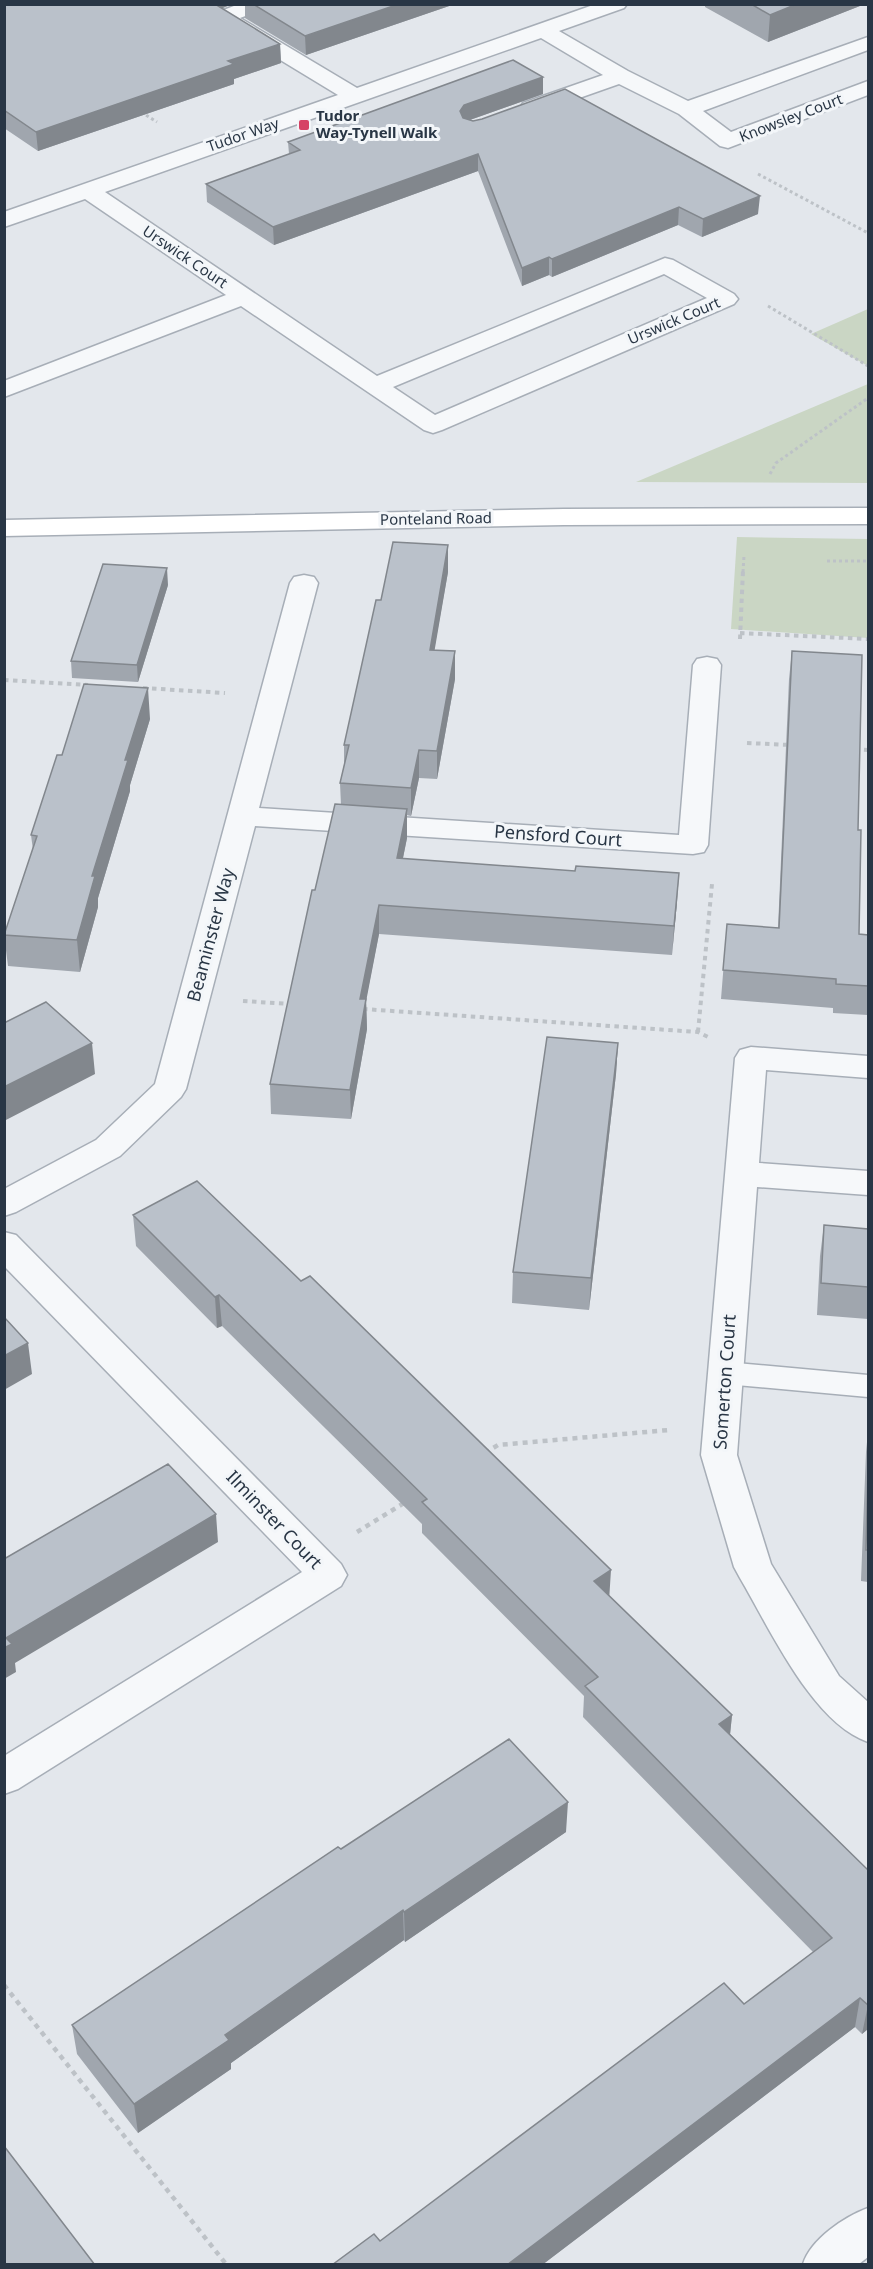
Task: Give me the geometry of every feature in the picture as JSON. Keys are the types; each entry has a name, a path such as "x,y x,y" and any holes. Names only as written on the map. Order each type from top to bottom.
{"main road":[{"name":"Ponteland Road","path":"4,528 564,517 868,516"}],"street":[{"path":"260,4 216,13 355,96"},
{"name":"Tudor Way","path":"4,220 617,4"},
{"name":"Knowsley Court","path":"542,30 620,76 687,109 728,141 868,88"},
{"path":"687,109 868,43"},
{"path":"515,114 620,76"},
{"name":"Urswick Court","path":"86,190 374,386 433,425 726,299 665,265 374,386"},
{"path":"4,390 243,297"},
{"name":"Beaminster Way","path":"4,1204 108,1148 170,1089 304,583"},
{"path":"693,845 707,665"},
{"name":"Pensford Court","path":"243,816 693,845"},
{"path":"751,1058 868,1066"},
{"name":"Somerton Court","path":"751,1058 719,1455 753,1567 825,1687 868,1726"},
{"path":"742,1174 868,1183"},
{"name":"Ilminster Court","path":"4,1244 328,1575 4,1777"},
{"path":"825,2265 868,2229"}],"lane":[{"path":"725,1373 868,1386"}],"path":[{"path":"141,112 201,150"},
{"path":"728,141 724,154 868,233"},
{"path":"740,633 868,639"},
{"path":"4,680 98,685"},
{"path":"134,687 274,696"},
{"path":"702,740 797,746"},
{"path":"845,748 868,750"},
{"path":"693,845 715,863 698,1032"},
{"path":"195,997 300,1005"},
{"path":"358,1009 698,1032 751,1058"},
{"path":"478,1457 498,1445 721,1425"},
{"path":"313,1559 410,1499"},
{"path":"4,1984 226,2265"}],"green space":[{"path":"868,309 868,366 811,334"},
{"path":"868,384 868,483 636,482"},
{"path":"737,537 868,539 868,638 731,629"}],"building":[{"path":"4,4 215,4 280,44 228,61 234,64 36,132 4,110"},
{"path":"253,4 399,4 305,36"},
{"path":"751,4 797,4 770,15"},
{"path":"513,60 543,77 464,105 460,111 463,118 473,121 482,119 565,89 760,196 703,219 679,207 552,259 549,257 522,268 478,154 273,227 206,184 300,150 288,142"},
{"path":"393,542 448,545 430,650 455,651 437,751 419,750 411,788 340,783 349,745 344,745 376,600 381,600"},
{"path":"103,564 167,568 137,665 71,661"},
{"path":"792,651 862,655 858,830 861,830 859,934 868,935 868,986 836,984 836,979 723,970 727,924 779,928"},
{"path":"84,684 148,688 92,876 95,876 77,940 4,935 37,836 31,835 57,755 62,755"},
{"path":"335,804 407,809 397,858 575,871 576,866 679,873 674,926 379,905 360,999 366,999 350,1090 270,1084 312,890 315,890"},
{"path":"46,1002 92,1043 4,1087 4,1023"},
{"path":"547,1037 618,1043 591,1278 513,1272"},
{"path":"197,1181 301,1281 310,1276 611,1570 594,1581 732,1715 719,1724 868,1870 868,2005 860,1998 507,2265 332,2265 374,2234 380,2241 724,1983 744,2004 832,1938 585,1686 598,1677 422,1502 427,1499 219,1295 215,1297 133,1215"},
{"path":"824,1225 868,1229 868,1287 821,1283"},
{"path":"4,1317 28,1343 4,1356"},
{"path":"168,1464 216,1514 6,1638 12,1644 4,1648 4,1559"},
{"path":"868,1469 868,1550 866,1550"},
{"path":"509,1739 568,1802 404,1912 403,1910 225,2035 229,2040 134,2104 72,2025 338,1847 341,1849"},
{"path":"4,2146 95,2265 4,2265"}],"place":[{"name":"Tudor Way-Tynell Walk","path":"304,125"}]}
